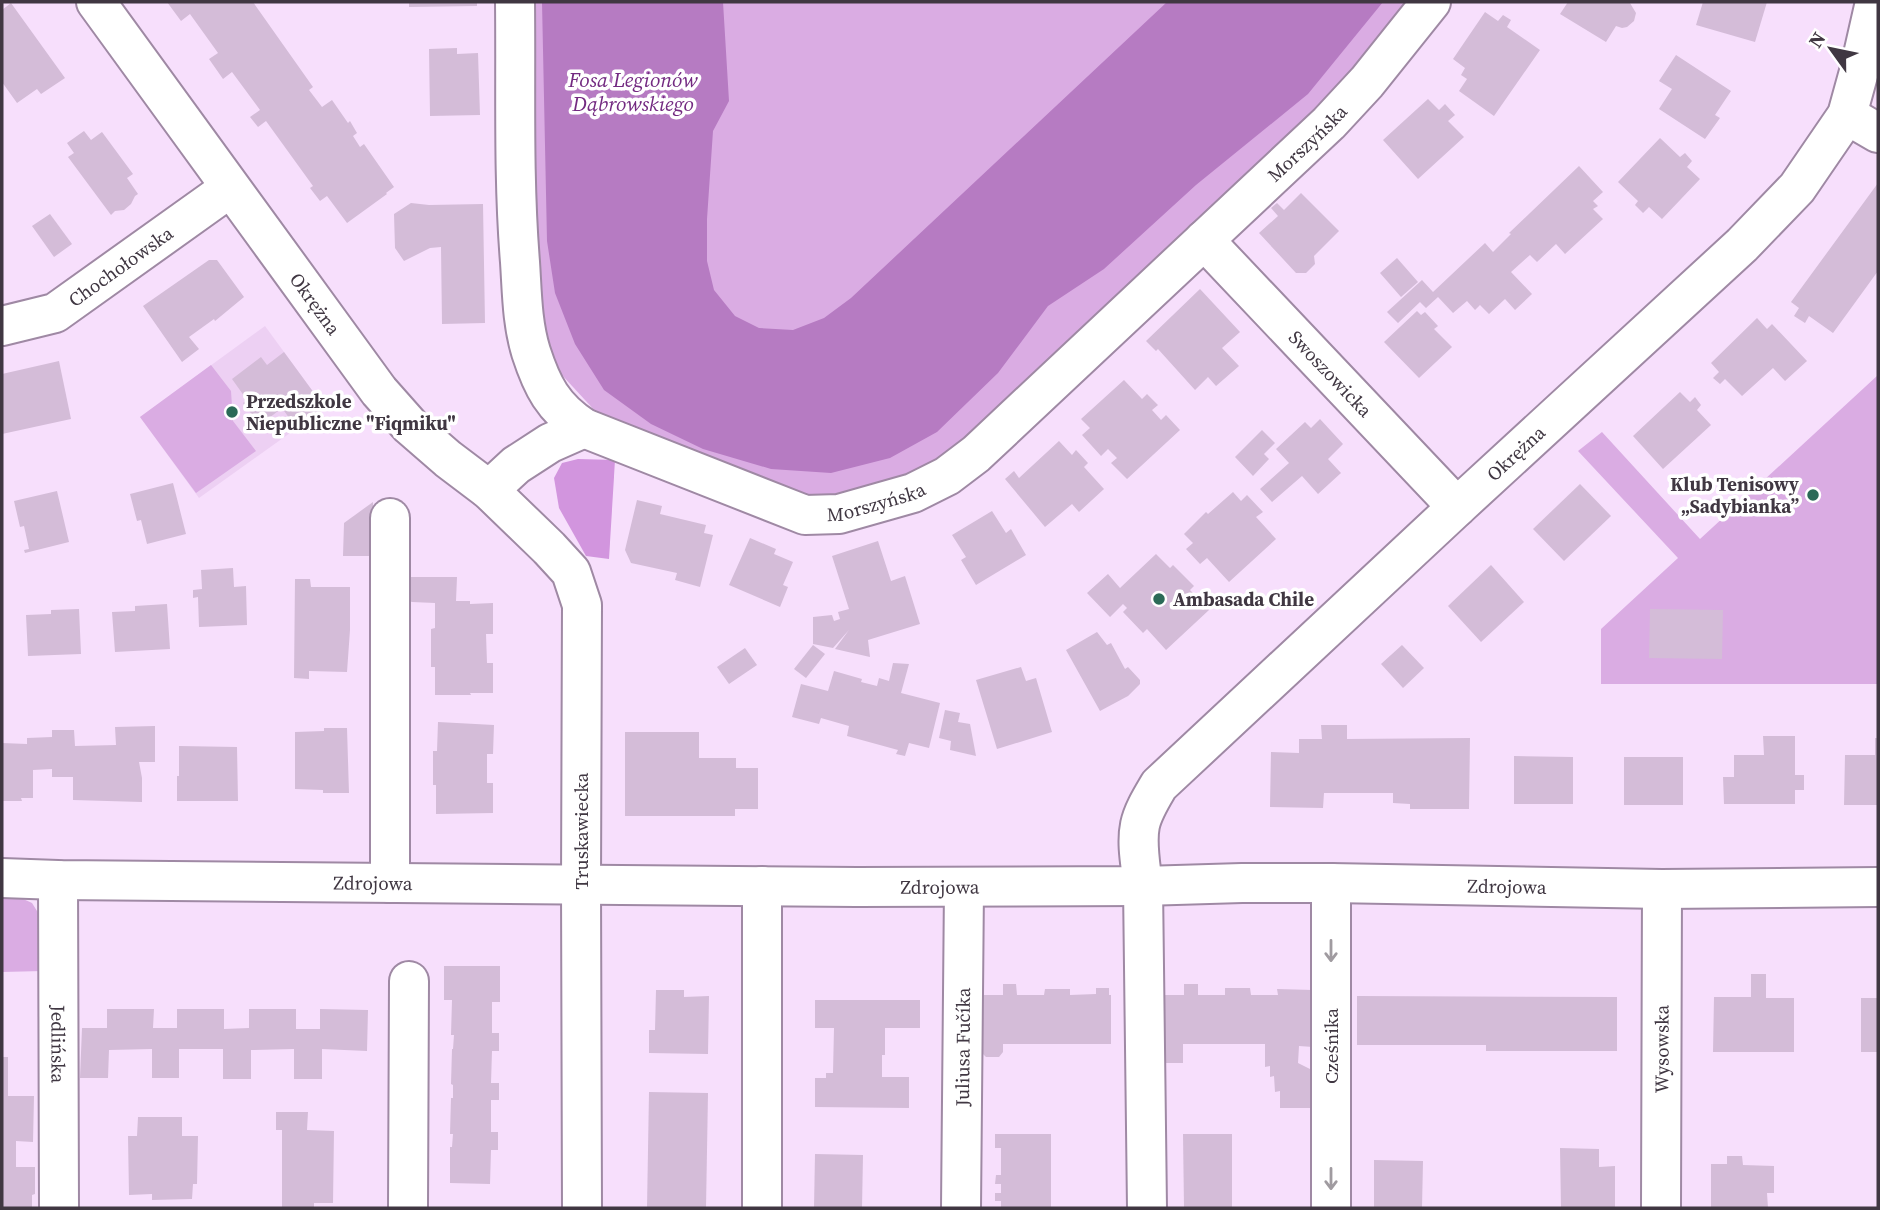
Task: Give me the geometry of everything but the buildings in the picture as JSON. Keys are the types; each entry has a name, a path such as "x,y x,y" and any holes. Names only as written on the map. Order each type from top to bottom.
{"street":[{"name":"Okrężna","path":"96,2 379,391 410,426 489,490"},
{"name":"Morszyńska","path":"515,2 516,216 524,320 530,349 543,384 568,418 584,428 805,515 839,514 913,493 947,476 976,454 1329,123 1367,82 1431,2"},
{"name":"Okrężna","path":"1147,1208 1143,886 1139,850 1140,826 1159,785 1742,245 1863,124 1860,68 1875,2"},
{"name":"Chochołowska","path":"2,326 55,313 230,188"},
{"name":"Swoszowicka","path":"1204,240 1457,507"},
{"path":"489,490 516,465 550,443 584,428"},
{"name":"Truskawiecka","path":"489,490 571,572 582,605 582,1208"},
{"path":"390,518 390,883"},
{"name":"Zdrojowa","path":"2,878 964,887 1242,883 1662,889 1878,887"},
{"name":"Jedlińska","path":"58,880 59,1208"},
{"name":"Cześnika","path":"1331,883 1331,1208"},
{"path":"762,886 762,1208"},
{"name":"Juliusa Fučíka","path":"961,1208 964,887"},
{"name":"Wysowska","path":"1661,1208 1662,889"},
{"path":"408,1208 409,981"}],"shaded area":[{"path":"532,2 1408,2 1324,109 979,433 928,469 871,487 812,501 597,413 561,374 544,343 536,311"},
{"name":"Przedszkole Niepubliczne \"Fiqmiku\"","path":"265,326 325,408 199,498 140,417"},
{"path":"211,365 231,391 233,421 256,451 196,493 140,417"},
{"name":"Klub Tenisowy „Sadybianka”","path":"1878,375 1878,684 1601,684 1601,629 1678,558 1578,451 1602,432 1700,539"},
{"path":"578,459 615,460 609,559 586,556 559,508 554,478 562,463"},
{"path":"2,897 21,898 32,903 42,919 43,971 2,972"}],"water":[{"name":"Fosa Legionów Dąbrowskiego","path":"542,2 723,2 729,101 713,131 707,261 714,290 735,316 759,328 793,330 824,318 851,298 1167,2 1383,2 1308,94 1196,185 1104,269 1048,306 998,373 937,432 890,458 831,473 771,469 703,449 651,424 604,390 575,344 555,293 547,241"}],"place":[{"name":"Przedszkole Niepubliczne \"Fiqmiku\"","path":"232,412"},
{"name":"Klub Tenisowy „Sadybianka”","path":"1813,495"},
{"name":"Ambasada Chile","path":"1159,599"}]}
